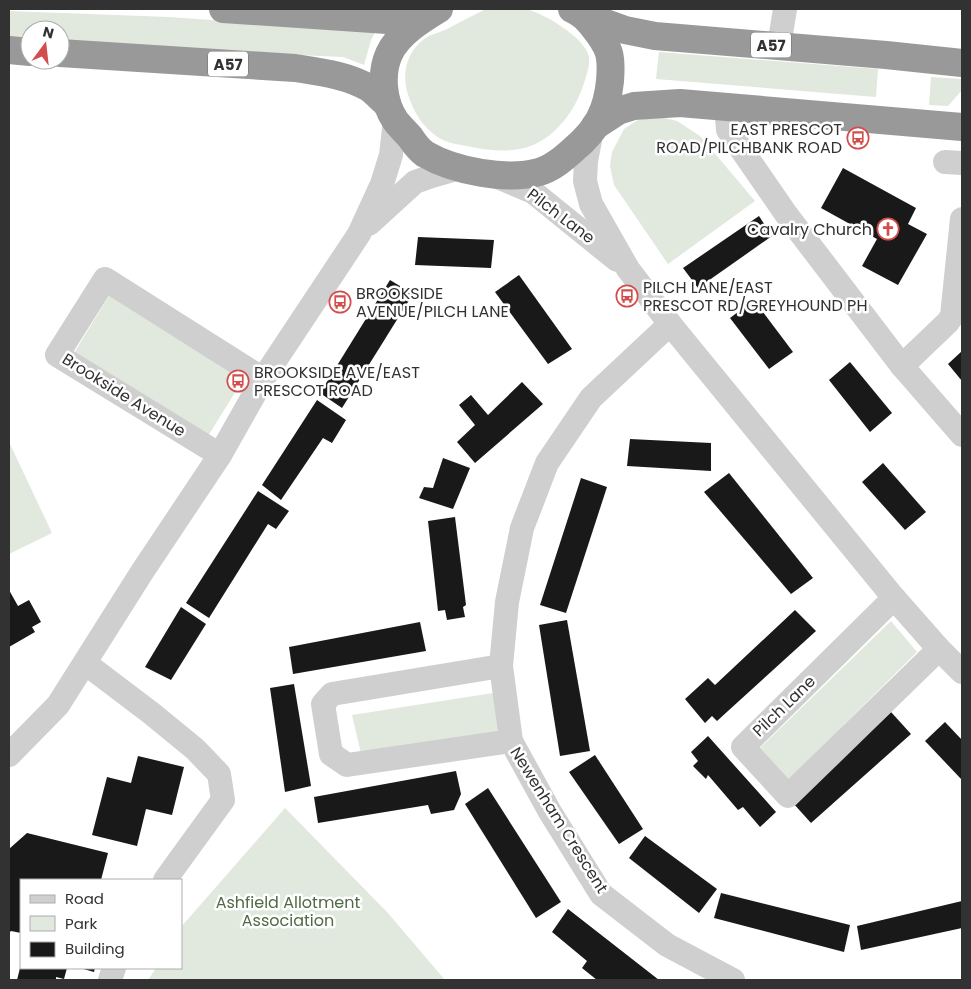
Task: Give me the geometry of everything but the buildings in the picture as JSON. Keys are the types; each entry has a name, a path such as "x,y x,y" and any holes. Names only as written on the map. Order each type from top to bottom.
{"highway":[{"path":"223,9 387,20 408,18 438,9"},
{"path":"391,112 384,76 389,54 401,37 418,22 438,9"},
{"name":"A57","path":"70,54 295,68 329,73 350,79 370,89 391,112 423,153 448,165 460,168 488,173 524,174 552,167 583,141 594,128 604,111 611,66 607,45 578,12"},
{"name":"A57","path":"578,12 625,30 655,36 962,63"},
{"name":"A57","path":"594,128 618,111 634,106 680,103 962,126"}],"street":[{"path":"779,46 785,9"},
{"path":"726,106 726,124 730,135 786,214 902,366 962,435"},
{"path":"9,755 58,705 142,572 220,455 263,379 359,234 382,184 392,156 391,112"},
{"name":"Pilch Lane","path":"594,128 586,161 585,182 591,204 628,269 670,324 894,598 962,672"},
{"path":"359,234 415,182 460,168"},
{"name":"Pilch Lane","path":"488,173 533,192 628,269"},
{"path":"902,366 952,316 962,219"},
{"name":"Brookside Avenue","path":"220,455 57,355 105,279 263,379"},
{"name":"Newenham Crescent","path":"670,324 591,398 548,462 522,528 507,602 501,666 511,742 550,812 601,894 667,946 733,980"},
{"name":"Pilch Lane","path":"894,598 743,747 788,796 939,649"},
{"path":"85,663 195,749 219,774 223,800 166,879"},
{"name":"Newenham Crescent","path":"501,666 332,694 323,704 331,754 347,765 511,742"}],"green space":[{"path":"519,8 541,15 572,34 586,50 589,57 588,68 580,95 570,113 550,135 526,148 495,150 443,140 432,133 423,123 415,112 407,92 406,67 417,45 427,37 486,9"},
{"path":"9,11 169,17 375,32 364,65 343,57 140,48 70,43 70,20 20,20 20,39 9,38"},
{"path":"659,52 878,69 876,97 656,79"},
{"path":"931,77 962,79 962,90 948,106 929,105"},
{"path":"660,117 677,121 700,136 755,201 668,264 614,185 610,166 612,152 624,129 638,120"},
{"path":"110,294 244,378 208,436 74,353"},
{"path":"9,442 52,533 9,554"},
{"path":"891,621 917,652 788,780 759,749"},
{"path":"493,693 498,736 363,762 352,715"},
{"name":"Ashfield Allotment Association","path":"285,808 387,912 445,980 148,980 155,969 182,969 182,926"}],"place":[{"name":"EAST PRESCOT ROAD/PILCHBANK ROAD","path":"858,138"},
{"name":"Cavalry Church","path":"888,229"},
{"name":"PILCH LANE/EAST PRESCOT RD/GREYHOUND PH","path":"627,296"},
{"name":"BROOKSIDE AVENUE/PILCH LANE","path":"340,302"},
{"name":"BROOKSIDE AVE/EAST PRESCOT ROAD","path":"238,381"}]}
